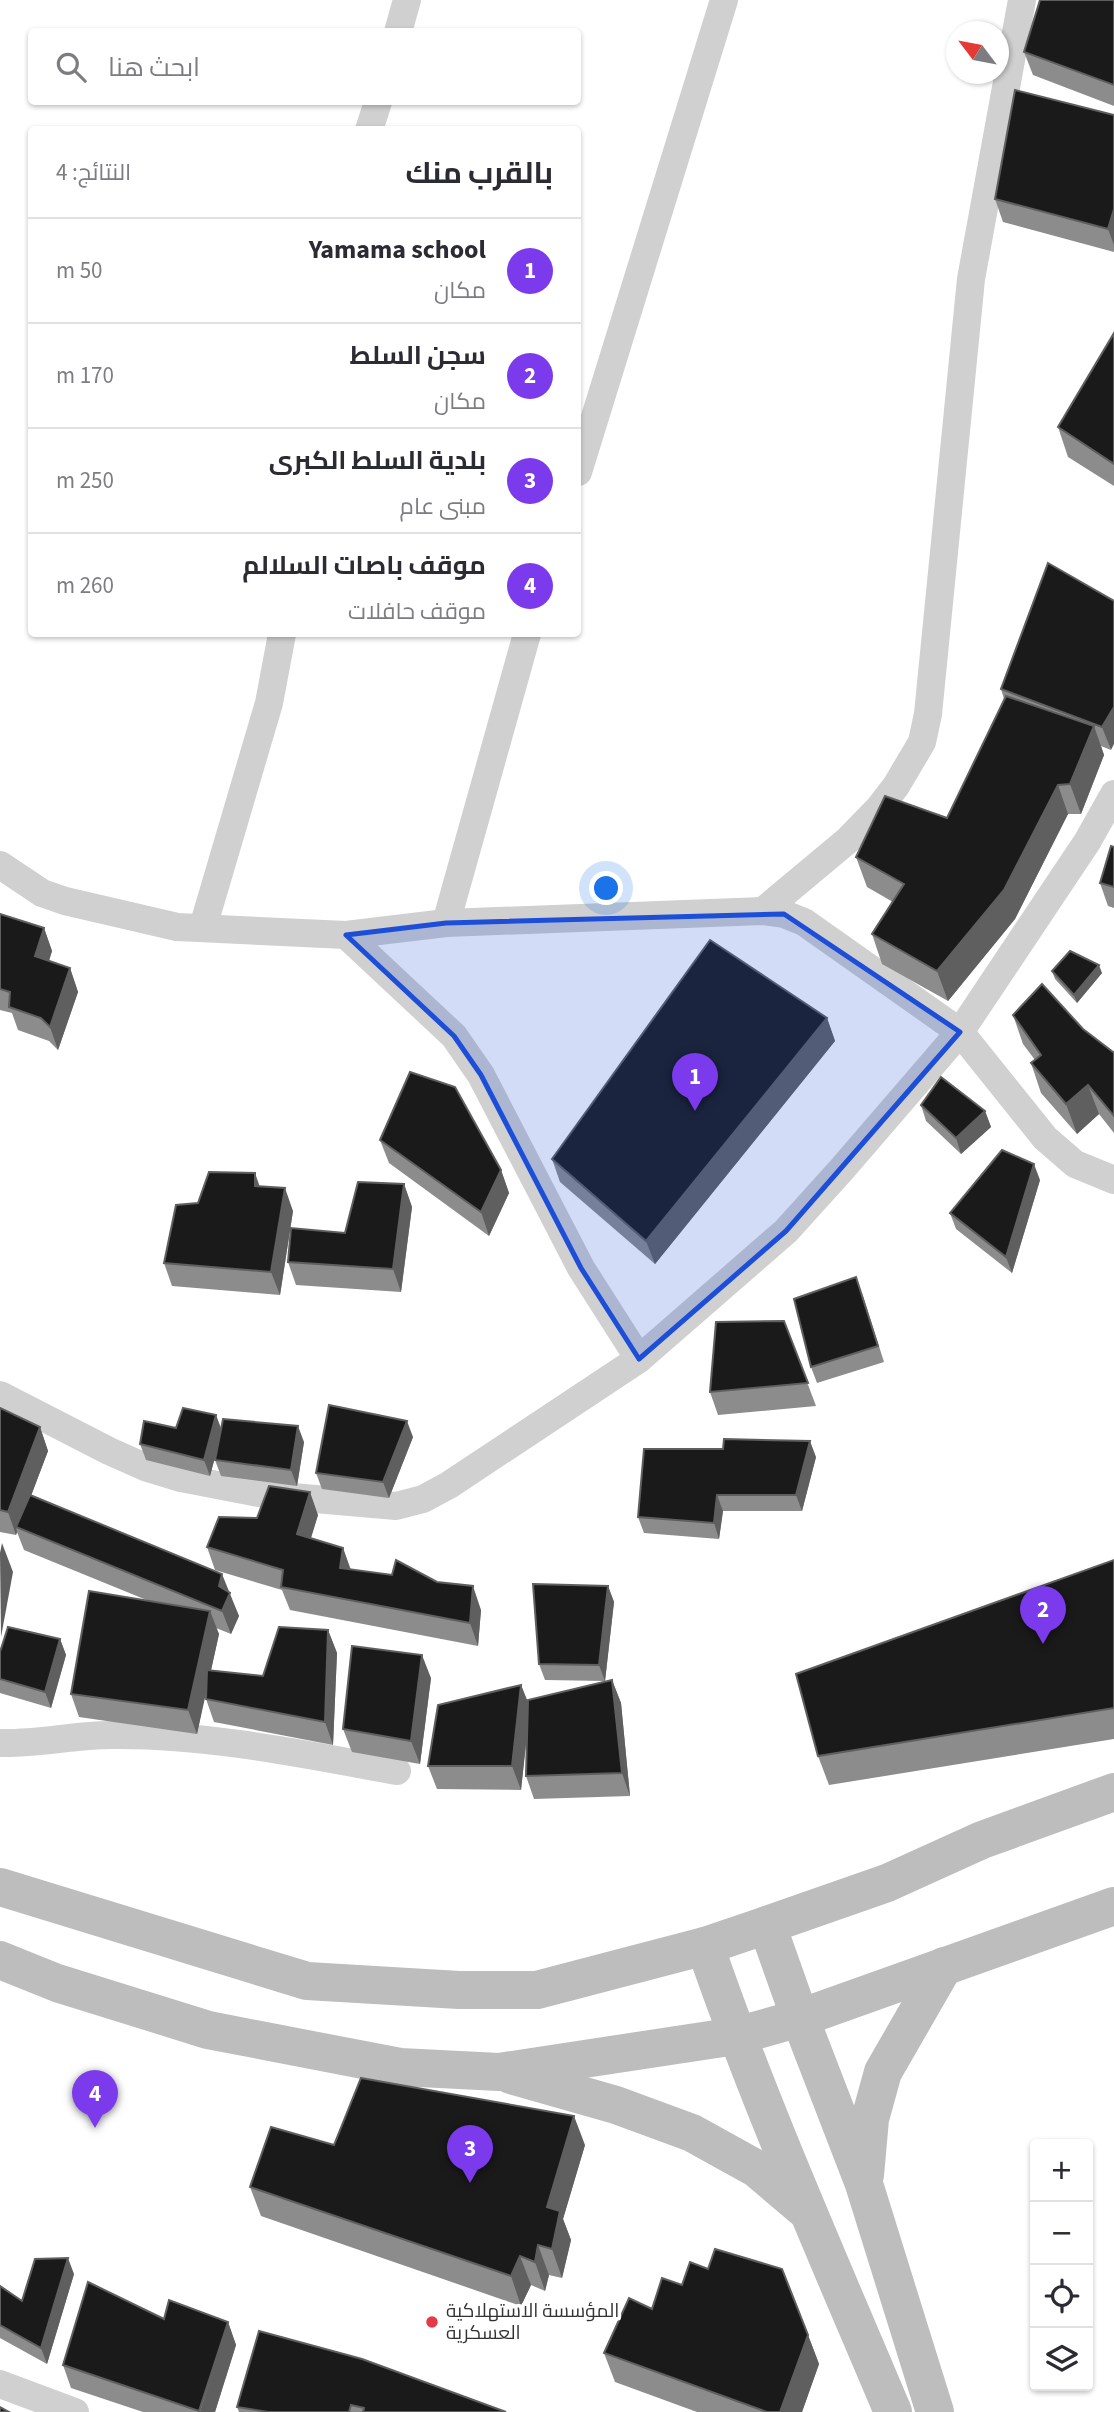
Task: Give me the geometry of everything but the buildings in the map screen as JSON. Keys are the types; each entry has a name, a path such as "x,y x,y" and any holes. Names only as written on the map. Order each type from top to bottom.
{"main road":[{"path":"0,1886 307,1981 459,1990 537,1990 705,1946 767,1925 887,1883 982,1840 1114,1792"},
{"path":"0,1960 57,1983 208,2030 400,2067 499,2072 736,2036 800,2018 1114,1906"},
{"path":"767,1925 864,2184 935,2412"},
{"path":"705,1946 736,2036 808,2213 894,2412"},
{"path":"864,2184 870,2119 883,2073 944,1966"},
{"path":"499,2072 616,2105 692,2133 757,2169 808,2213"}],"street":[{"path":"399,28 407,0"},
{"path":"581,462 724,0"},
{"path":"763,911 862,826 896,786 922,742 928,714 971,279 1022,0"},
{"path":"370,126 377,105"},
{"path":"202,928 269,703 281,637"},
{"path":"446,923 526,637"},
{"path":"0,1395 109,1451 145,1467 181,1478 269,1495 396,1506 423,1499 449,1485 639,1359 786,1231 960,1032 1087,842 1114,794"},
{"path":"0,865 42,893 143,921 177,927 346,935 446,923 763,911 784,914 804,922 960,1032 1045,1138 1075,1164 1114,1180"},
{"path":"346,935 426,1008 461,1046 481,1075 581,1268 639,1359"},
{"path":"0,1743 24,1744 110,1735 216,1740 397,1771"},
{"path":"0,2384 75,2412"}],"highlighted area":[{"path":"784,914 960,1032 786,1231 639,1359 581,1268 481,1075 454,1036 346,935 446,923"}],"place":[{"name":"Yamama school","path":"695,1111"},
{"name":"سجن السلط","path":"1043,1644"},
{"name":"موقف باصات السلالم","path":"95,2128"},
{"name":"بلدية السلط الكبرى","path":"470,2183"},
{"name":"المؤسسة الاستهلاكية العسكرية","path":"432,2322"}]}
